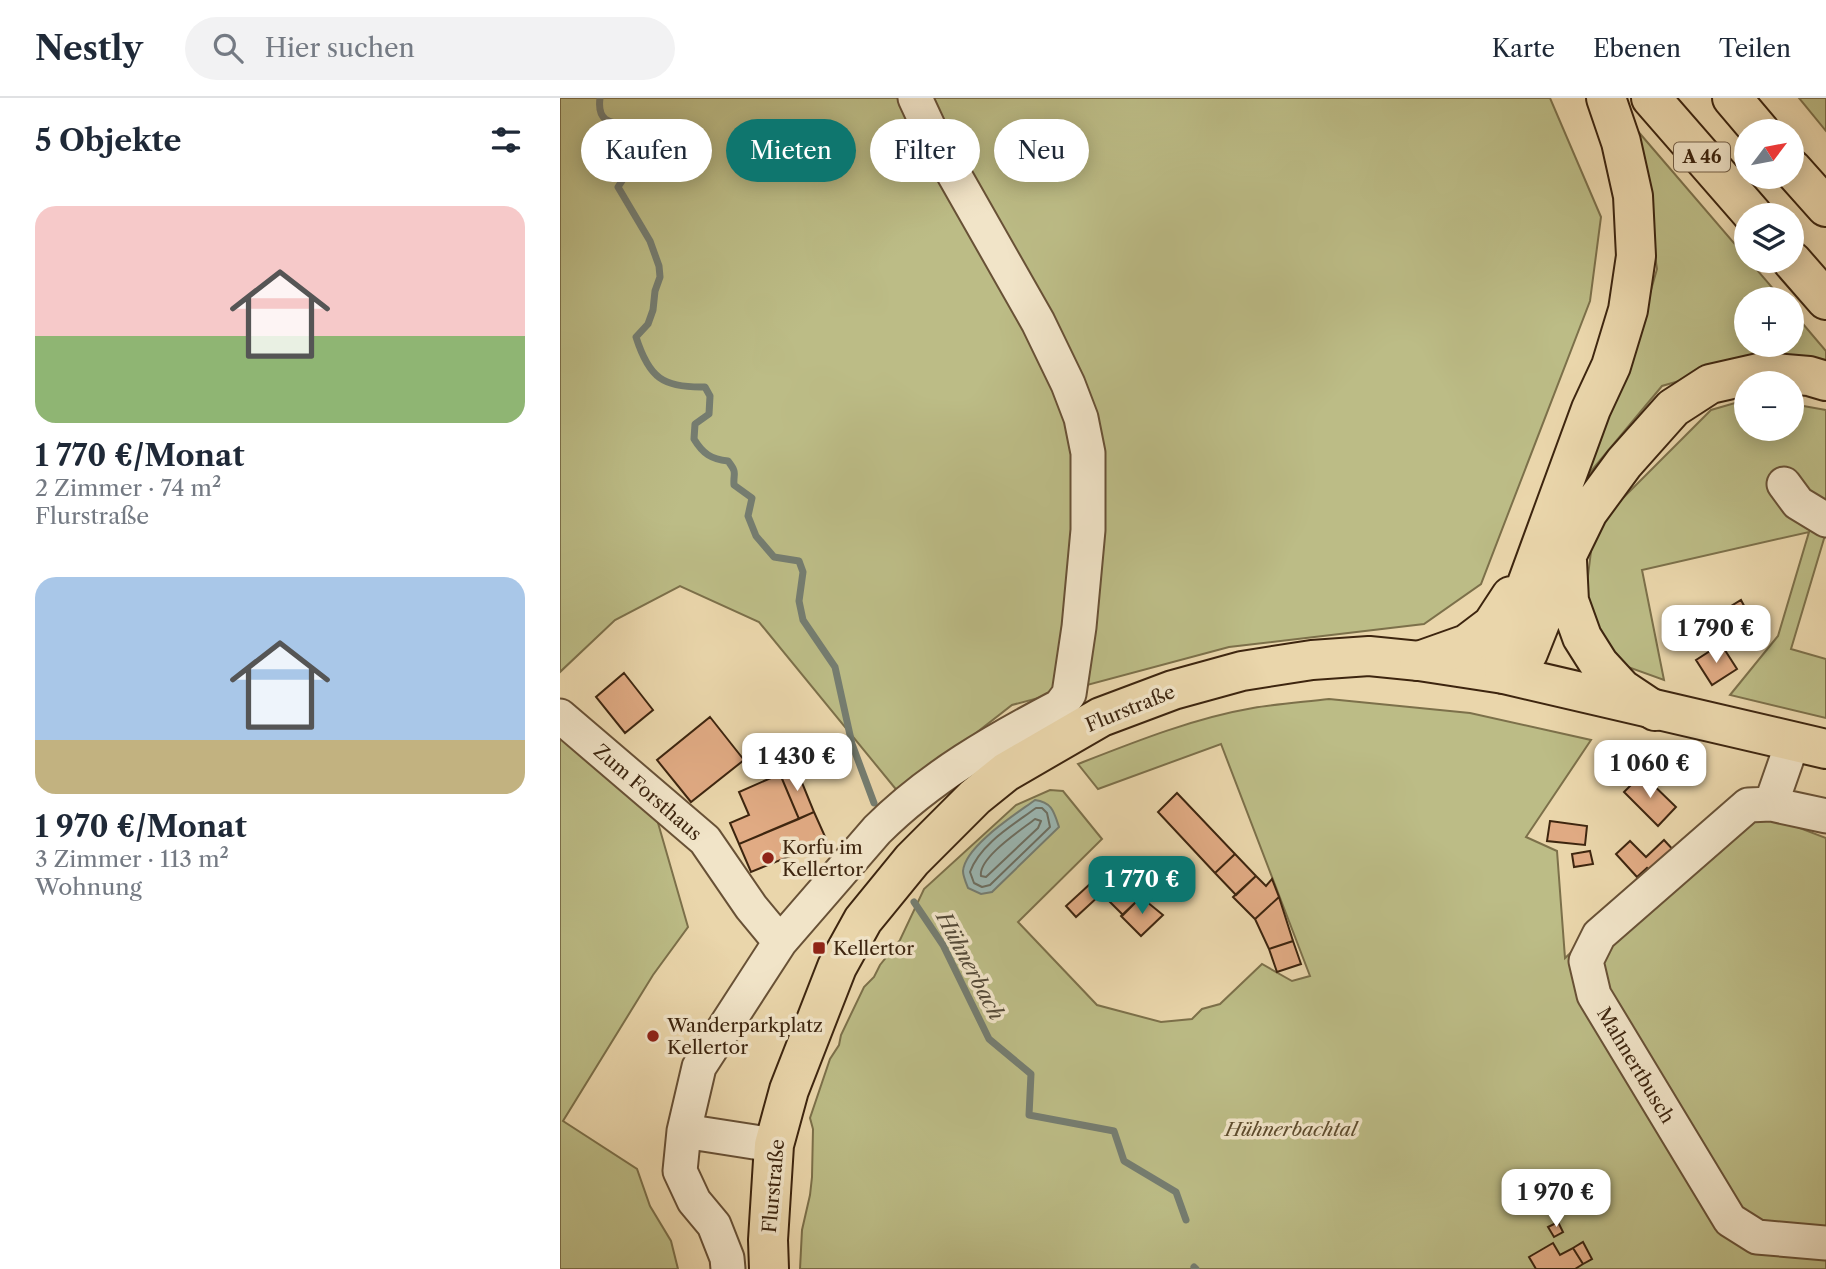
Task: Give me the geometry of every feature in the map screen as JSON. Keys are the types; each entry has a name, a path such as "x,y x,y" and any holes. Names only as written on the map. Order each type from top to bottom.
{"main road":[{"path":"1511,676 1549,560 1591,409 1611,366 1628,310 1636,256 1633,196 1621,142 1605,98"},
{"name":"A 46","path":"1651,98 1742,203"},
{"path":"1732,98 1750,119"},
{"path":"1804,177 1826,193"},
{"path":"1804,183 1826,208"},
{"path":"1802,273 1826,300"},
{"path":"1419,661 1467,644 1492,625 1588,512 1623,463 1673,408 1710,384 1763,372 1809,376 1826,381"},
{"path":"1549,560 1569,601 1582,637 1599,664 1622,690 1655,711"},
{"name":"Flurstraße","path":"769,1269 768,1240 774,1145 789,1090 837,967 863,920 912,860 975,797 1006,772 1101,717 1129,705 1242,671 1312,660 1369,656 1511,676 1809,745"}],"street":[{"path":"728,1269 727,1258 714,1225 694,1201 680,1171 684,1131 699,1067 780,942 892,815 953,766 1060,706 1069,694 1079,627 1088,530 1088,453 1081,418 1038,322 935,141 915,98"},
{"path":"1784,484 1798,503 1826,520"},
{"name":"Zum Forsthaus","path":"560,716 705,840 751,907 780,942"},
{"path":"1771,804 1809,745"},
{"name":"Mahnertbusch","path":"1826,816 1771,804 1748,804 1599,935 1586,961 1594,995 1730,1220 1757,1237 1826,1242"},
{"path":"684,1131 774,1145"}],"green space":[{"path":"560,98 1550,98 1601,217 1590,301 1481,584 1424,624 1229,647 1012,705 899,793 759,622 680,586 615,620 560,672"},
{"path":"1799,98 1826,98 1826,131"},
{"path":"1636,129 1734,243 1734,273 1760,273 1772,287 1734,287 1734,357 1763,357 1662,386 1582,482 1630,364 1657,269"},
{"path":"1804,325 1826,351 1826,362 1763,357 1804,357"},
{"path":"1734,403 1734,441 1804,441 1804,406 1826,410 1826,532 1791,649 1826,659 1826,718 1730,695 1778,636 1809,532 1642,570 1664,680 1614,662 1584,608 1594,527 1711,410"},
{"name":"Hühnerbachtal","path":"1329,699 1470,713 1591,740 1526,837 1557,851 1565,958 1734,803 1826,838 1826,1269 800,1269 802,1230 812,1177 813,1129 810,1118 841,1035 864,987 900,940 924,889 1016,805 1050,790 1063,791 1102,839 1018,922 1097,1005 1161,1022 1192,1019 1202,1009 1220,1004 1262,964 1292,981 1310,976 1221,744 1098,789 1078,764 1186,724 1231,712"},
{"path":"560,726 654,809 688,927 653,975 563,1121 637,1169 650,1206 671,1241 678,1269 560,1269"}],"water":[{"path":"1035,800 1049,805 1059,827 992,892 981,894 968,888 963,871 972,851 993,831"}],"building":[{"path":"1741,600 1750,617 1715,638 1705,622"},
{"path":"1721,644 1737,669 1712,685 1696,660"},
{"path":"624,673 653,710 625,733 596,697"},
{"path":"710,717 744,760 691,802 657,760"},
{"path":"796,768 814,812 799,819 780,774"},
{"path":"780,774 799,819 739,844 730,823 749,815 739,792"},
{"path":"1642,774 1676,807 1658,826 1624,792"},
{"path":"1177,793 1235,854 1215,873 1158,812"},
{"path":"814,812 827,841 751,872 739,844"},
{"path":"1550,821 1587,826 1585,845 1547,841"},
{"path":"1664,840 1677,854 1654,875 1647,868 1637,877 1616,854 1630,841 1646,857"},
{"path":"1590,851 1593,864 1574,867 1572,854"},
{"path":"1235,854 1256,876 1236,895 1215,873"},
{"path":"1116,875 1134,894 1136,892 1141,897 1123,915 1099,891"},
{"path":"1256,876 1266,886 1272,879 1279,897 1255,919 1233,897"},
{"path":"1090,884 1100,895 1076,917 1066,906"},
{"path":"1141,897 1163,915 1141,936 1121,916"},
{"path":"1279,897 1293,941 1269,949 1255,919"},
{"path":"1293,941 1301,964 1277,972 1269,949"},
{"path":"1558,1222 1563,1232 1554,1237 1548,1227"},
{"path":"1583,1242 1592,1259 1583,1264 1573,1248"},
{"path":"1553,1243 1560,1255 1573,1248 1583,1264 1575,1269 1536,1269 1529,1257"}],"waterway":[{"name":"Hühnerbach","path":"600,98 602,116 615,123 627,124 632,141 632,157 618,187 650,241 659,266 660,277 653,310 648,324 636,337 641,351 652,371 660,378 678,385 705,387 710,396 709,414 695,424 694,439 708,455 728,461 731,465 734,485 752,498 748,516 756,536 774,557 799,561 803,572 799,601 803,620 835,667 852,744 874,803"},
{"name":"Hühnerbach","path":"914,902 943,945 989,1039 1031,1074 1029,1115 1114,1131 1124,1161 1176,1192 1186,1220"}],"place":[{"name":"Korfu im Kellertor","path":"768,858"},
{"name":"Kellertor","path":"819,948"},
{"name":"Wanderparkplatz Kellertor","path":"653,1036"}]}
